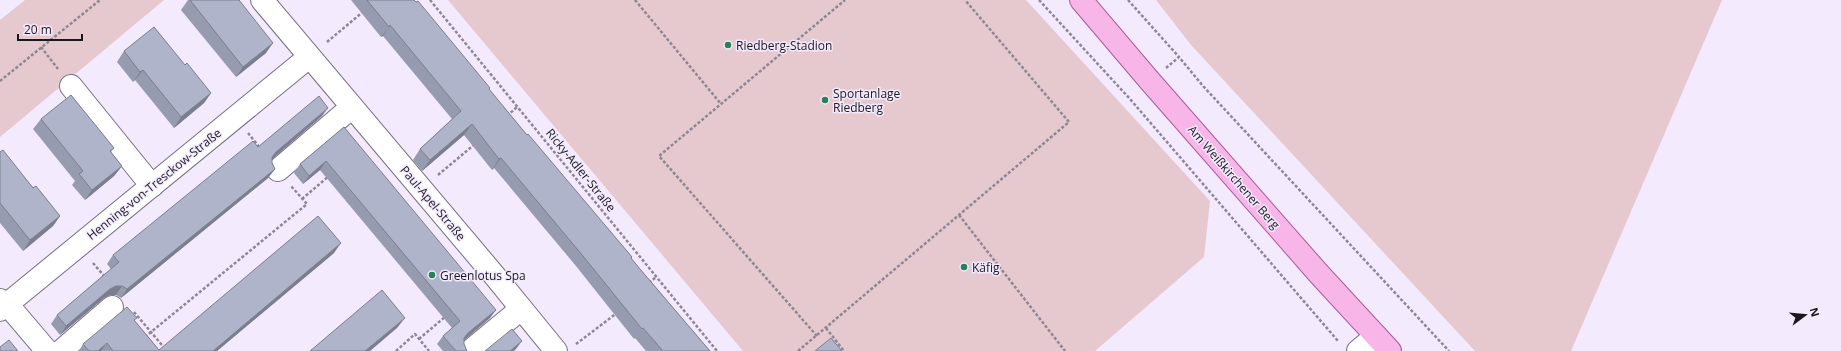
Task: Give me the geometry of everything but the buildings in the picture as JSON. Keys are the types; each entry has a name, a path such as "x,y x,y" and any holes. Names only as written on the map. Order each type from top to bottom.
{"main road":[{"name":"Am Weißkirchener Berg","path":"1081,0 1319,274 1383,344"}],"street":[{"name":"Paul-Apel-Straße","path":"262,0 521,309 565,349"},
{"name":"Henning-von-Tresckow-Straße","path":"2,305 152,186 309,57"},
{"path":"70,86 152,186"},
{"path":"278,170 352,107"},
{"path":"2,305 47,351"},
{"path":"61,351 112,307"},
{"path":"470,351 521,309"},
{"path":"1350,348 1383,344"}],"path":[{"path":"0,81 100,0"},
{"name":"Ricky-Adler-Straße","path":"430,0 717,351"},
{"path":"635,0 721,104"},
{"path":"817,336 659,156 845,0"},
{"path":"798,351 1069,122 965,0"},
{"path":"1039,0 1130,99 1350,348"},
{"path":"1128,0 1209,92 1446,350"},
{"path":"309,57 365,10"},
{"path":"41,47 70,86"},
{"path":"1149,80 1179,57"},
{"path":"503,120 517,106"},
{"path":"139,342 307,204 235,117"},
{"path":"421,190 476,143"},
{"path":"302,199 331,174"},
{"path":"959,215 1065,351"},
{"path":"646,287 656,277"},
{"path":"565,349 623,308"},
{"path":"419,340 448,315"},
{"path":"826,328 844,351"},
{"path":"396,351 415,334 429,351"}],"shaded area":[{"path":"25,0 164,0 0,137 0,20"},
{"name":"Sportanlage Riedberg","path":"448,0 1026,0 1210,201 1204,257 1095,351 743,351"},
{"path":"1156,0 1722,0 1571,351 1475,351 1191,45"}],"place":[{"name":"Riedberg-Stadion","path":"728,45"},
{"name":"Sportanlage Riedberg","path":"825,100"},
{"name":"Käfig","path":"964,267"},
{"name":"Greenlotus Spa","path":"432,275"}]}
